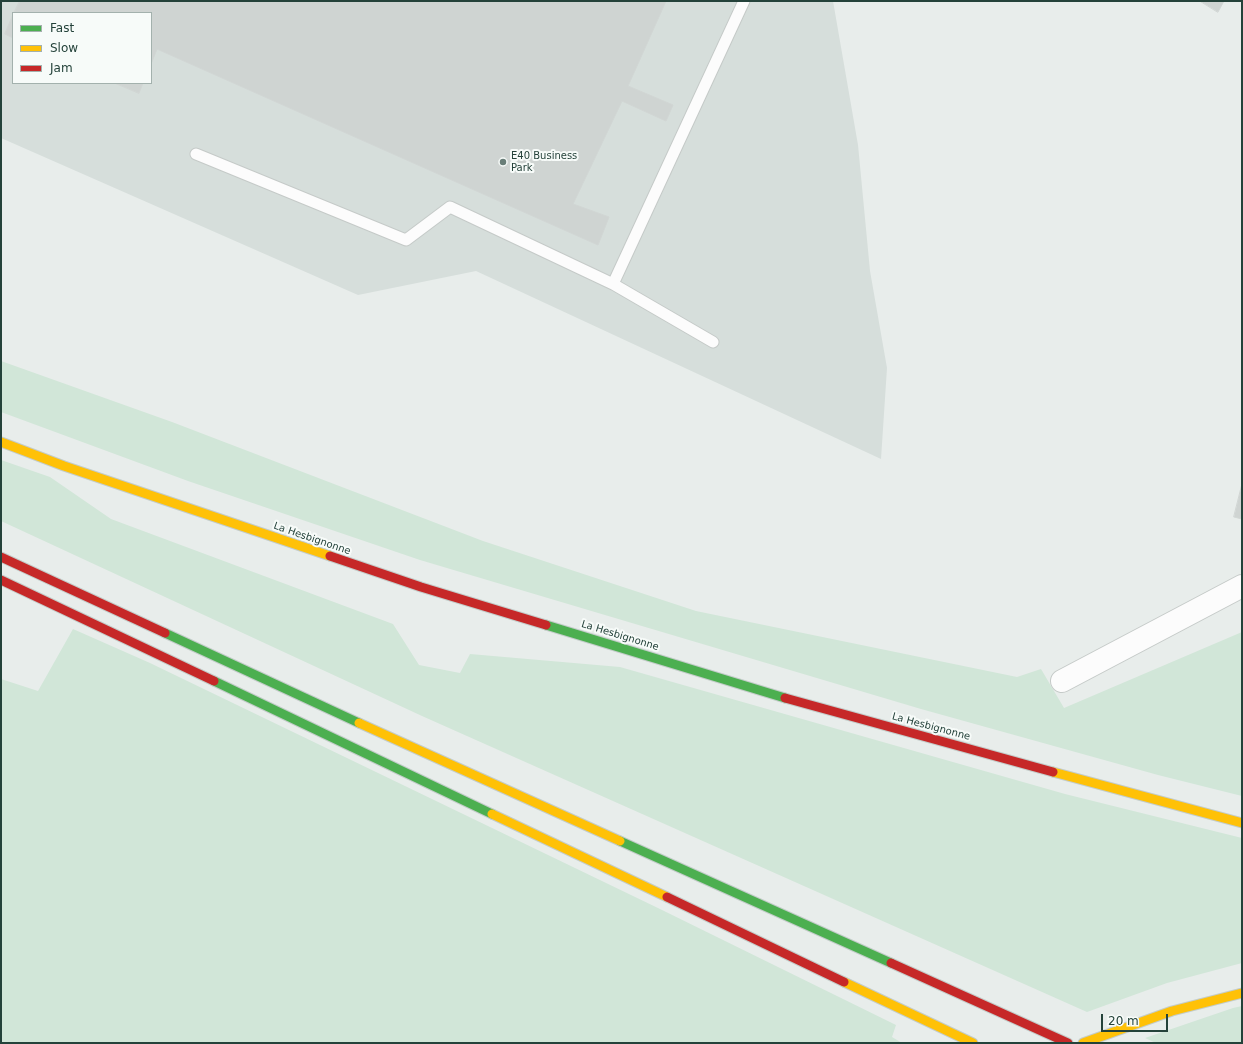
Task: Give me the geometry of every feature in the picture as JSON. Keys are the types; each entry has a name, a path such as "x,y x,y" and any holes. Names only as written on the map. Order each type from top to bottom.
{"highway":[{"name":"La Hesbignonne","path":"1,442 64,466 436,592 795,700 1179,807 1242,823"},
{"path":"1,557 377,731 1068,1043"},
{"path":"1,580 973,1043"},
{"path":"1083,1043 1172,1011 1242,993"}],"street":[{"path":"1062,681 1242,586"}],"lane":[{"path":"614,284 744,1"},
{"path":"196,154 406,240 450,207 614,284 713,342"}],"shaded area":[{"path":"1,1 833,1 858,145 870,271 887,368 881,459 476,271 358,295 1,138"}],"green space":[{"path":"1,361 172,422 483,541 696,611 1017,677 1041,669 1064,708 1242,632 1242,796 1158,775 921,709 420,560 188,481 1,412"},
{"path":"1,460 50,477 111,519 393,624 419,665 460,673 470,654 620,667 1065,794 1242,838 1242,963 1167,983 1087,1012 422,716 1,521"},
{"path":"73,629 150,663 660,909 896,1025 892,1037 902,1043 1,1043 1,679 38,691"},
{"path":"1242,1006 1242,1043 1156,1043 1145,1038 1233,1008"}],"building":[{"name":"E40 Business Park","path":"20,1 666,1 628,86 673,105 666,121 622,101 573,204 609,217 598,245 157,49 152,62 152,12 14,12"},
{"path":"1200,1 1224,1 1218,12"},
{"path":"12,17 12,38 5,34"},
{"path":"117,84 143,84 139,93"},
{"path":"1242,484 1242,519 1234,517"}],"traffic: fast":[{"path":"546,625 785,698"},
{"path":"165,633 359,723"},
{"path":"214,681 492,814"},
{"path":"620,841 891,963"}],"traffic: slow":[{"path":"1,442 64,466 330,556"},
{"path":"359,723 620,841"},
{"path":"1053,772 1242,823"},
{"path":"492,814 667,897"},
{"path":"844,982 973,1043"},
{"path":"1083,1043 1172,1011 1242,993"}],"traffic: jam":[{"path":"330,556 421,587 546,625"},
{"path":"1,557 165,633"},
{"path":"1,580 214,681"},
{"path":"785,698 1053,772"},
{"path":"667,897 844,982"},
{"path":"891,963 1068,1043"}],"place":[{"name":"E40 Business Park","path":"503,162"}]}
